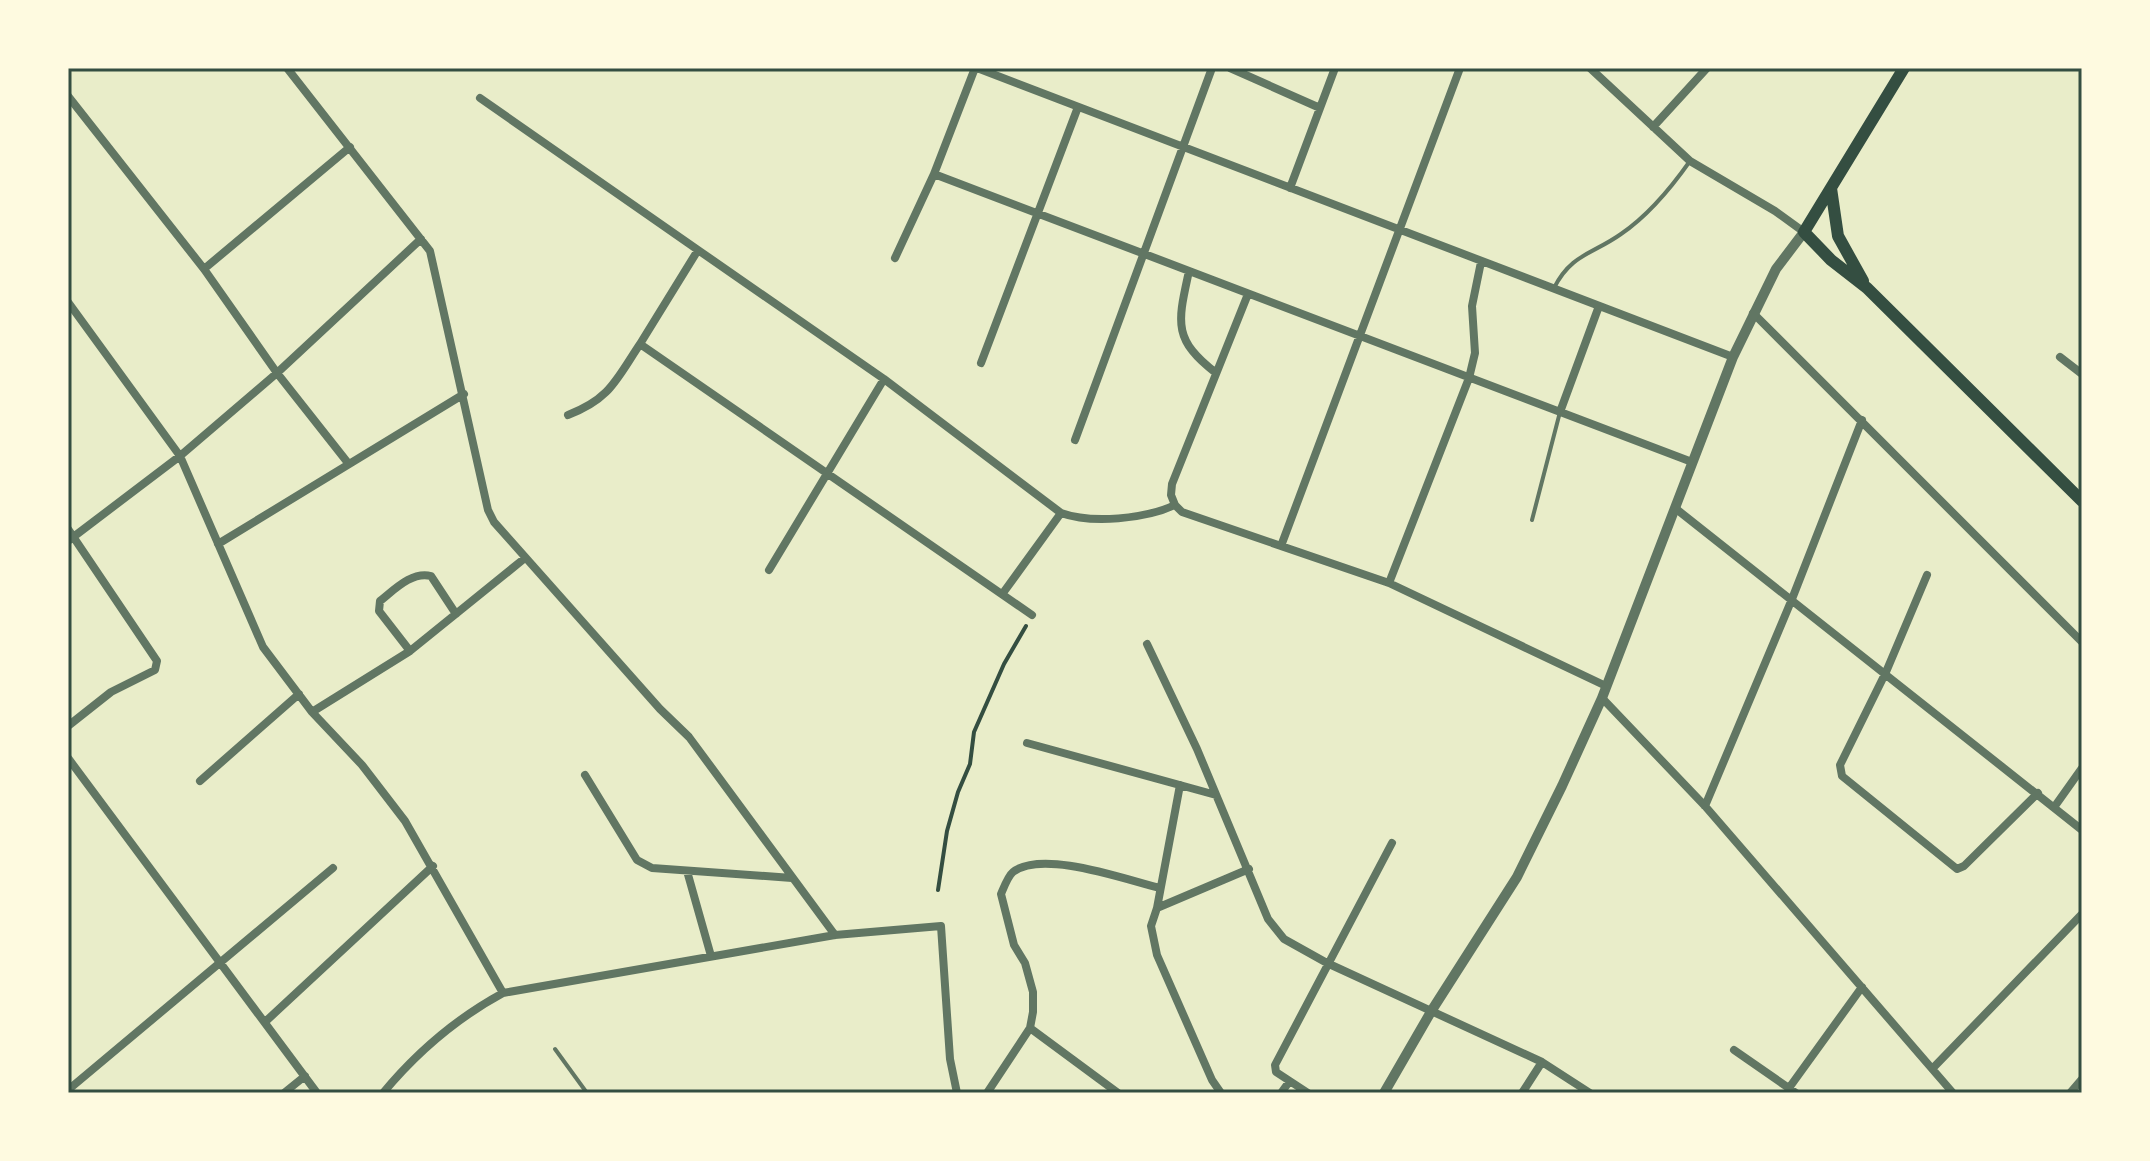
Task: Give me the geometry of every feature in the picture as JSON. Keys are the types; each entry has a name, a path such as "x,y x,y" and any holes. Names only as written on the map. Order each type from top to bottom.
{"main road":[{"path":"1904,68 1804,232 1831,260 1867,288 2082,501"},
{"path":"1831,188 1838,236 1867,288"}],"street":[{"path":"287,68 421,239 435,264 488,510 500,530 660,709 689,737 835,935"},
{"path":"895,258 934,174 976,68 1733,357"},
{"path":"1075,440 1212,68"},
{"path":"1230,68 1320,108"},
{"path":"1290,188 1335,68"},
{"path":"1281,546 1460,68"},
{"path":"1384,1093 1432,1010 1517,877 1602,698 1733,357 1776,269 1804,232 1775,211 1690,161 1590,68"},
{"path":"1653,127 1707,68"},
{"path":"68,96 204,269 277,373 348,463"},
{"path":"480,98 884,379 1061,513 1098,520 1123,518 1175,505"},
{"path":"981,363 1078,107"},
{"path":"204,269 350,147"},
{"path":"934,174 1692,462"},
{"path":"68,726 111,692 155,670 157,661 70,536 180,456 277,373 421,239"},
{"path":"568,415 587,408 607,395 698,250"},
{"path":"1389,583 1469,378 1475,353 1472,306 1481,262"},
{"path":"1189,271 1182,305 1182,336 1193,355 1216,373"},
{"path":"1248,294 1172,484 1171,495 1175,505 1182,512 1389,583 1606,686"},
{"path":"68,302 180,456 263,647 312,712 386,795 433,866 503,993"},
{"path":"1560,412 1599,306"},
{"path":"1753,313 2082,642"},
{"path":"640,344 1032,615"},
{"path":"2060,357 2082,374"},
{"path":"769,570 884,379"},
{"path":"218,544 464,394"},
{"path":"1705,806 1792,599 1862,420"},
{"path":"1675,508 2082,830"},
{"path":"1003,593 1061,513"},
{"path":"312,712 410,651 525,558"},
{"path":"410,651 379,611 380,601 416,575 425,574 431,576 456,614"},
{"path":"1927,575 1839,771 1957,869 1964,866 2038,793"},
{"path":"1147,644 1276,931 1284,939 1327,963 1542,1062 1590,1093"},
{"path":"200,781 299,694"},
{"path":"1602,698 1705,806 1953,1093"},
{"path":"1027,743 1216,795"},
{"path":"68,758 317,1093"},
{"path":"2055,806 2082,768"},
{"path":"585,775 637,860 652,868 792,878"},
{"path":"1180,785 1151,926 1157,955 1212,1080 1221,1093"},
{"path":"1308,1093 1276,1072 1275,1065 1392,843"},
{"path":"987,1093 1030,1028 1033,992 1025,963 1014,945 1001,894 1012,873 1032,864 1061,865 1160,888"},
{"path":"265,1022 433,866"},
{"path":"68,1090 333,868"},
{"path":"1157,908 1249,869"},
{"path":"687,871 711,956"},
{"path":"1933,1068 2082,914"},
{"path":"383,1093 402,1070 452,1025 503,993 835,935 941,926 950,1059 957,1093"},
{"path":"1734,1050 1793,1090 1862,987"},
{"path":"1030,1028 1118,1093"},
{"path":"1522,1093 1542,1062"},
{"path":"284,1093 305,1076"},
{"path":"2070,1093 2082,1079"},
{"path":"1281,1093 1289,1082"}],"lane":[{"path":"1553,289 1563,271 1585,253 1621,234 1645,213 1670,189 1690,161"},
{"path":"1532,520 1560,412"},
{"path":"555,1049 587,1093"}],"path":[{"path":"938,890 947,831 970,764 974,732 1004,664 1032,615"}]}
